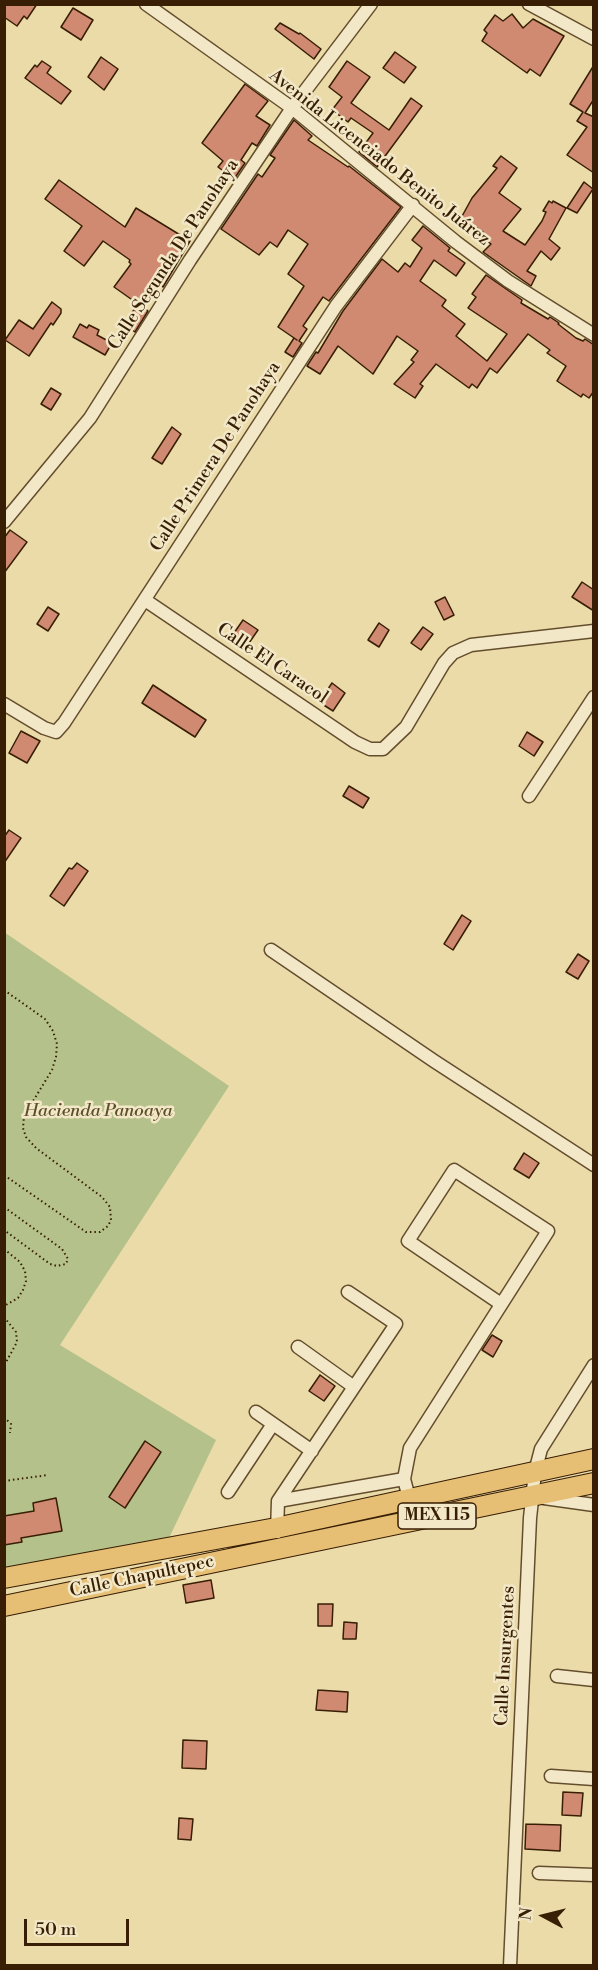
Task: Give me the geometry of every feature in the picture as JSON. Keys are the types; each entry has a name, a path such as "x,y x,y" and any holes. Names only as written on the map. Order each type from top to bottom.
{"main road":[{"name":"MEX 115","path":"276,1528 406,1488 535,1472 594,1459"},
{"name":"MEX 115","path":"280,1549 594,1483"},
{"name":"Calle Chapultepec","path":"4,1578 276,1528"},
{"name":"Calle Chapultepec","path":"4,1606 280,1549"}],"street":[{"name":"Avenida Licenciado Benito Juárez","path":"146,4 291,108 456,242 508,281 594,335"},
{"name":"Calle Segunda De Panohaya","path":"4,522 90,418 190,260 291,108 371,4"},
{"path":"529,4 594,39"},
{"name":"Calle Primera De Panohaya","path":"4,704 44,728 56,732 64,723 336,306 413,205"},
{"name":"Calle El Caracol","path":"145,600 355,742 370,749 383,749 406,727 444,663 453,653 471,645 594,631"},
{"path":"529,796 594,697"},
{"path":"271,950 434,1061 594,1165"},
{"path":"278,1501 406,1488 410,1448 548,1231 454,1170 408,1241 501,1304"},
{"path":"280,1549 276,1528 278,1501 396,1324 348,1292"},
{"path":"298,1347 354,1387"},
{"name":"Calle Insurgentes","path":"510,1965 535,1472 541,1449 594,1365"},
{"path":"256,1412 312,1451"},
{"path":"228,1492 273,1424"},
{"path":"532,1496 594,1505"},
{"path":"557,1676 594,1680"},
{"path":"551,1776 594,1779"},
{"path":"538,1873 594,1875"}],"path":[{"path":"4,990 45,1019 53,1030 57,1044 52,1070 24,1116 23,1128 26,1137 36,1148 102,1197 110,1208 111,1220 108,1226 100,1232 86,1232 4,1175"},
{"path":"4,1208 4,1217"},
{"path":"4,1208 62,1249 68,1258 66,1264 57,1266 50,1264 4,1230"},
{"path":"4,1251 20,1262 25,1271 26,1281 18,1298 4,1306"},
{"path":"4,1317 13,1326 17,1337 14,1352 4,1366"},
{"path":"4,1417 11,1424 10,1433"},
{"path":"4,1481 48,1475"}],"green space":[{"name":"Hacienda Panoaya","path":"4,932 229,1086 60,1345 216,1440 168,1540 4,1570"}],"building":[{"path":"4,4 37,4 27,19 24,16 17,26 4,17"},
{"path":"73,8 93,20 81,40 61,27"},
{"path":"512,14 523,28 533,19 564,36 540,76 530,69 527,73 482,41 487,33 484,30 495,15 503,21"},
{"path":"280,23 300,33 321,49 314,59 275,29"},
{"path":"395,52 416,67 404,83 383,68"},
{"path":"101,57 118,69 104,90 88,77"},
{"path":"42,61 51,67 47,73 71,91 61,104 25,78 35,65 37,67"},
{"path":"347,61 370,77 351,103 389,130 411,98 422,106 377,167 359,152 373,133 351,118 348,122 332,110 342,97 329,87"},
{"path":"594,65 594,99 585,113 594,117 594,173 567,155 587,127 577,121 583,112 570,104"},
{"path":"245,84 268,101 256,116 270,125 257,146 252,143 241,160 245,163 234,179 218,167 223,161 202,143"},
{"path":"294,120 312,136 308,140 349,166 401,207 329,301 323,297 303,326 307,329 293,357 285,352 294,338 297,340 278,327 304,286 288,274 308,244 288,230 277,247 270,242 259,255 221,229 258,174 262,177 275,158 270,155"},
{"path":"501,156 517,168 499,193 521,209 503,231 525,245 542,221 546,212 543,211 549,201 566,208 549,239 560,248 551,260 541,251 527,271 536,276 531,286 483,252 491,244 480,236 483,232 461,218 472,198 497,168 493,166"},
{"path":"59,180 125,227 136,208 190,241 163,287 158,283 142,306 148,311 135,332 124,324 138,304 114,287 131,264 130,260 103,241 84,266 64,251 82,226 45,199"},
{"path":"584,182 593,189 577,213 567,208"},
{"path":"423,226 450,248 448,251 465,263 456,276 434,260 420,281 446,300 442,306 465,324 456,336 487,361 507,334 468,308 476,297 472,294 486,275 522,300 521,303 548,319 550,317 576,338 583,341 585,339 594,345 594,391 589,398 583,394 581,397 557,381 566,366 547,353 550,350 528,334 497,373 490,368 477,388 472,384 469,388 436,364 420,384 423,386 415,398 394,384 414,362 411,360 418,351 397,336 373,374 338,346 320,374 307,366 316,352 318,353 343,311 382,259 398,272 405,263 410,267 422,248 412,240"},
{"path":"52,302 61,309 61,313 53,325 51,323 29,356 5,340 19,320 33,329"},
{"path":"80,324 99,330 97,335 112,343 105,355 73,337"},
{"path":"51,388 61,394 51,410 41,404"},
{"path":"172,427 181,434 162,464 152,458"},
{"path":"10,530 27,542 4,573 4,538"},
{"path":"582,582 594,590 594,611 572,597"},
{"path":"445,597 454,615 444,620 435,602"},
{"path":"48,607 59,614 48,631 37,624"},
{"path":"243,620 258,630 249,643 234,633"},
{"path":"379,623 389,630 379,647 368,640"},
{"path":"423,627 433,634 421,650 411,643"},
{"path":"332,683 345,693 333,711 319,702"},
{"path":"153,685 206,720 195,737 142,703"},
{"path":"21,731 40,741 27,763 9,753"},
{"path":"527,732 543,742 534,756 519,746"},
{"path":"349,786 369,798 363,808 343,796"},
{"path":"9,830 21,838 4,863 4,837"},
{"path":"77,863 88,871 64,906 50,896 69,868 72,869"},
{"path":"462,915 471,921 453,950 444,944"},
{"path":"578,954 589,961 578,979 566,972"},
{"path":"524,1153 539,1163 529,1178 514,1169"},
{"path":"492,1335 502,1341 493,1357 482,1350"},
{"path":"320,1375 335,1386 324,1401 309,1391"},
{"path":"145,1441 161,1452 125,1508 109,1497"},
{"path":"56,1498 62,1531 21,1538 22,1542 4,1545 4,1516 34,1511 33,1503"},
{"path":"211,1580 214,1598 186,1603 183,1585"},
{"path":"318,1604 333,1604 332,1626 318,1626"},
{"path":"344,1622 357,1623 356,1639 343,1639"},
{"path":"318,1690 348,1692 347,1712 316,1710"},
{"path":"183,1740 207,1741 206,1769 182,1768"},
{"path":"563,1792 583,1793 581,1816 562,1815"},
{"path":"179,1818 193,1819 191,1840 178,1839"},
{"path":"526,1824 561,1825 560,1851 525,1849"}]}
